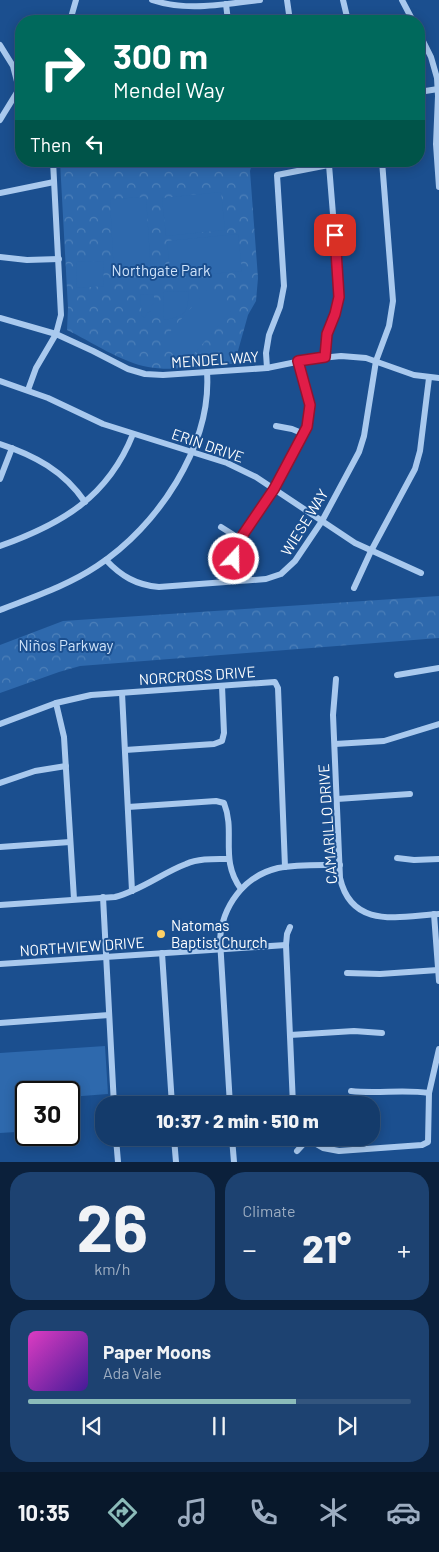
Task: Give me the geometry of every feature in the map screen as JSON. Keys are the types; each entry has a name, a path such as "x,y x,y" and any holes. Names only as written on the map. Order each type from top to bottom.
{"street":[{"path":"72,15 76,0"},
{"path":"152,0 175,6 198,3 226,4 260,0"},
{"path":"288,0 289,15"},
{"path":"343,0 347,15"},
{"path":"402,0 410,15"},
{"path":"226,4 227,15"},
{"path":"425,45 431,57 437,78 439,187"},
{"path":"0,46 12,66 15,76"},
{"path":"425,91 438,89"},
{"path":"0,120 15,96"},
{"path":"28,390 36,368 56,334 60,323 62,307 54,167"},
{"path":"267,368 266,352 269,335 280,307 284,286 277,175 319,167"},
{"path":"325,357 327,334 339,297 329,167"},
{"name":"WIESE WAY","path":"106,560 126,578 152,586 266,579 287,570 295,561 322,521 362,444 376,361 390,326 392,310 382,167"},
{"path":"0,192 54,182"},
{"path":"0,257 27,260 59,259"},
{"name":"MENDEL WAY","path":"0,318 56,334 136,372 162,375 267,368 325,357 350,356 376,361 403,372 429,378 439,378"},
{"path":"235,581 234,559 240,539 274,489 304,434 309,420 310,405 298,361"},
{"path":"0,610 71,581 106,560 132,538 154,515 174,486 192,451 206,404 208,392 207,372"},
{"path":"354,588 371,551 415,469 420,451 429,378"},
{"name":"ERIN DRIVE","path":"0,381 28,390 103,424 192,451 242,470 355,543 421,573"},
{"path":"276,426 285,427 304,434"},
{"path":"0,546 44,529 85,502 113,473 123,457 133,434"},
{"path":"0,444 12,448 56,471 69,481 85,502"},
{"path":"0,479 12,448"},
{"path":"221,527 240,539"},
{"path":"397,675 439,668"},
{"name":"CAMARILLO DRIVE","path":"336,680 334,702 335,744 340,864 343,890 352,903 364,913 375,917 387,918 437,914"},
{"name":"NORCROSS DRIVE","path":"0,724 56,703 91,695 275,682 278,688 285,867"},
{"path":"125,750 214,744 222,741 224,734 222,686"},
{"path":"122,693 132,891"},
{"path":"56,703 62,724 66,766 74,899"},
{"path":"335,744 384,741 439,724"},
{"path":"0,783 34,771 66,766"},
{"path":"337,799 410,794"},
{"path":"128,807 216,801 224,804 228,812 229,858 232,874 241,889"},
{"path":"0,847 70,842"},
{"path":"0,905 116,897 188,863 199,860 229,858"},
{"path":"397,858 414,860 439,859"},
{"path":"229,1096 220,932 230,903 241,889 259,875 285,867 340,864"},
{"path":"104,898 114,1096"},
{"path":"437,914 439,981"},
{"path":"290,927 286,945 293,1096"},
{"name":"NORTHVIEW DRIVE","path":"0,964 286,945"},
{"path":"162,953 171,1096"},
{"path":"347,973 380,974 438,970"},
{"path":"0,1023 109,1015"},
{"path":"290,1035 354,1032 382,1034"},
{"path":"320,1146 339,1151 422,1145 428,1142 429,1093 439,1049"},
{"path":"351,1091 377,1093 411,1091 429,1093"},
{"path":"117,1146 118,1162"},
{"path":"175,1146 176,1162"},
{"path":"233,1146 234,1162"},
{"path":"297,1151 301,1146"}],"green space":[{"name":"Northgate Park","path":"60,167 251,167 258,278 256,301 248,315 236,358 237,363 180,368 158,368 138,365 67,330 68,308"},
{"path":"221,192 225,230 166,236 162,198"},
{"path":"146,197 151,273 114,275 110,199"},
{"path":"238,234 242,271 171,278 167,241"},
{"path":"103,261 104,286 77,288 76,262"},
{"path":"207,290 231,311 185,364 161,342"},
{"path":"188,291 188,304 184,312 177,317 164,320 164,292"},
{"path":"154,294 154,303 151,306 151,311 147,313 145,318 142,316 140,295"},
{"name":"Niños Parkway","path":"439,596 439,638 80,666 0,693 0,645 63,621"},
{"path":"105,1046 108,1094 80,1096 80,1081 15,1081 15,1132 0,1133 0,1053"}],"place":[{"name":"Natomas Baptist Church","path":"161,934"}],"route":[{"path":"234,559 238,542 274,489 307,427 310,405 298,361 325,357 327,334 339,297 335,235"}]}
